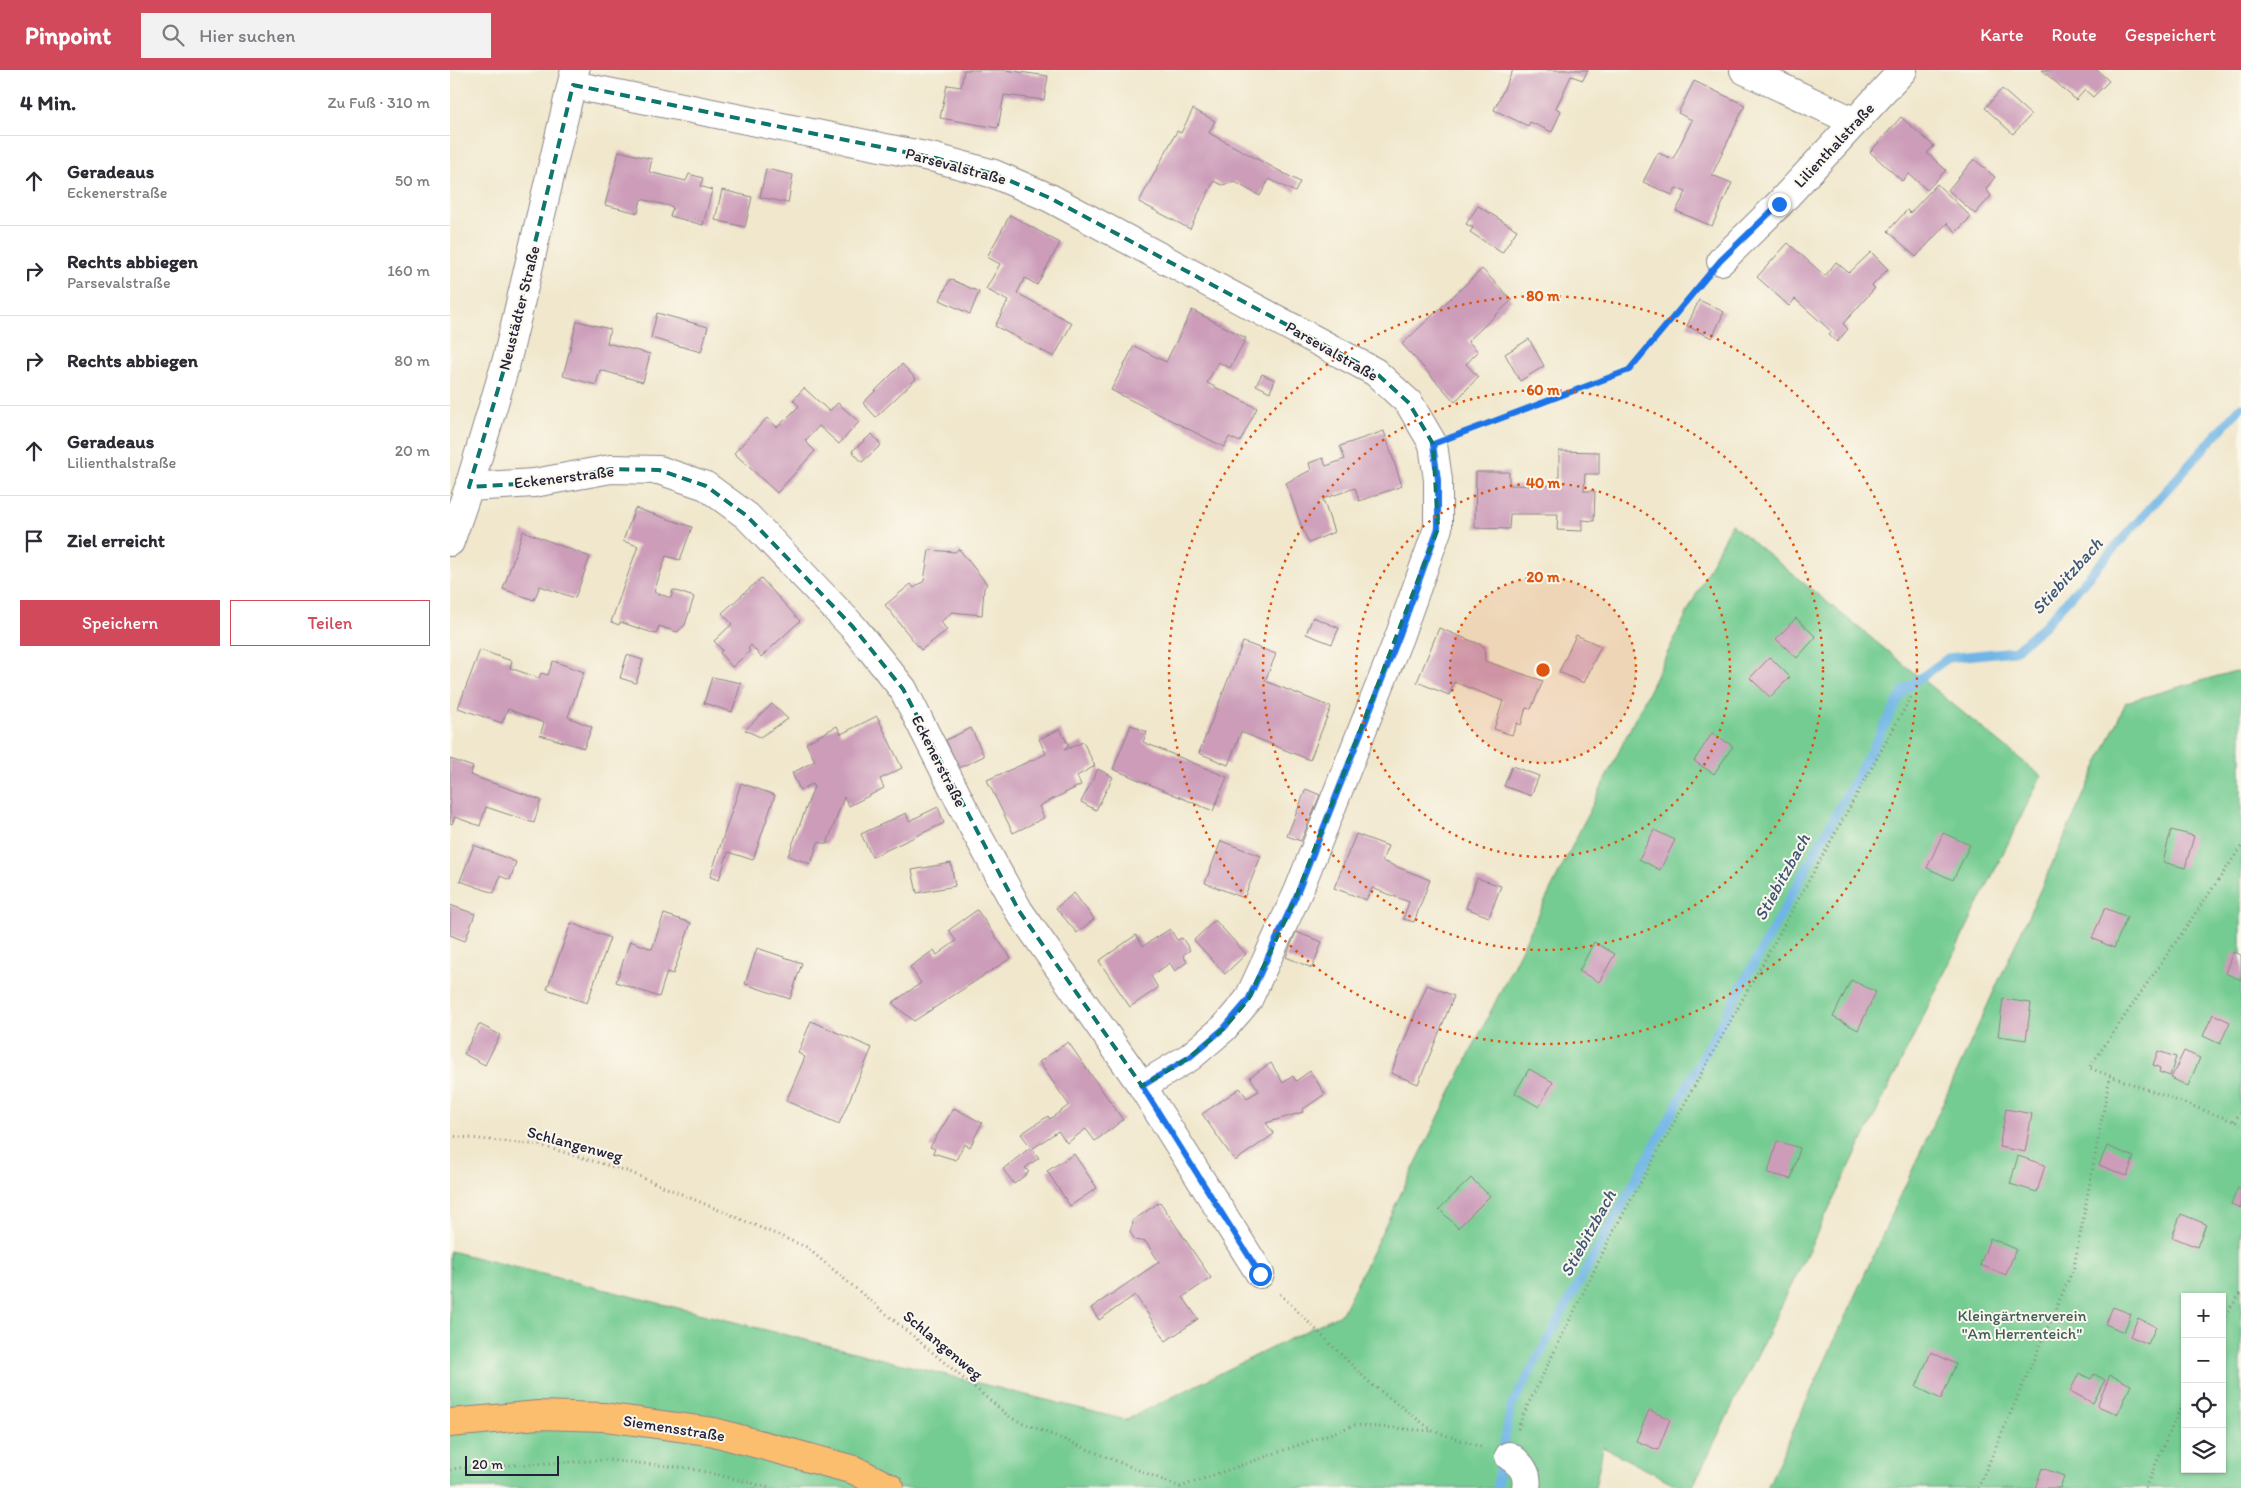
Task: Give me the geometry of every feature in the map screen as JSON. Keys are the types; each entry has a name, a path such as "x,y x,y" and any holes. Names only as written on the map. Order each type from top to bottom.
{"main road":[{"name":"Siemensstraße","path":"450,1422 547,1415 604,1417 714,1432 854,1470 890,1488"}],"street":[{"path":"1744,70 1855,122"},
{"name":"Lilienthalstraße","path":"1720,261 1779,204 1903,70"},
{"name":"Parsevalstraße","path":"574,78 935,158 994,174 1050,198 1374,372 1409,403 1433,444 1438,480 1438,528 1399,637 1298,892 1248,1000 1224,1028 1190,1057 1142,1086"},
{"name":"Neustädter Straße","path":"450,542 469,487 507,359 574,78"},
{"name":"Eckenerstraße","path":"469,487 534,483 611,469 659,470 706,486 747,516 853,628 903,689 971,823 1019,911 1142,1086 1260,1274"},
{"path":"1500,1453 1522,1464 1527,1482 1526,1488"}],"path":[{"path":"1433,444 1629,370 1720,261"},
{"path":"1260,1274 1370,1384 1433,1431 1500,1453 1523,1415 1613,1232 1911,697"},
{"path":"2241,847 2089,1068 2241,1124"},
{"path":"1978,1488 2074,1267 2110,1076"},
{"path":"2234,1121 2241,1112"},
{"name":"Schlangenweg","path":"450,1136 539,1144 627,1171 806,1247 1011,1418 1180,1487 1355,1426 1433,1431"},
{"path":"2226,1314 2241,1293"},
{"path":"2145,1488 2181,1407"},
{"path":"450,1470 606,1460 689,1468 772,1488"}],"highlighted area":[{"path":"573,85 935,158 994,174 1050,198 1375,372 1409,403 1433,444 1438,528 1298,892 1248,1000 1224,1028 1190,1057 1142,1086 1019,911 903,689 853,627 747,516 706,486 659,470 611,469 534,483 469,487 507,359"}],"green space":[{"path":"1731,524 2041,776 1692,1488 1682,1488 1603,1447 1595,1488 450,1488 450,1251 1126,1420 1342,1313"},
{"name":"Kleingärtnerverein \"Am Herrenteich\"","path":"2236,671 2241,673 2241,1488 1767,1488 2126,702"}],"building":[{"path":"964,70 1005,70 1048,76 1044,100 1004,95 998,128 940,118 947,85 961,87"},
{"path":"1513,70 1588,70 1583,80 1571,76 1556,108 1561,111 1552,132 1530,122 1528,126 1494,110"},
{"path":"2042,70 2097,70 2109,81 2093,97 2085,90 2076,100"},
{"path":"1694,81 1745,105 1712,175 1732,183 1712,226 1676,211 1686,192 1676,188 1672,195 1643,182 1658,153 1673,159 1692,120 1678,113"},
{"path":"2002,89 2031,115 2013,134 1985,108"},
{"path":"1193,109 1215,121 1209,133 1300,182 1295,192 1269,179 1260,196 1235,182 1222,185 1214,181 1190,229 1139,202 1177,131 1181,133"},
{"path":"1901,117 1934,146 1927,153 1946,170 1927,190 1909,174 1902,181 1870,152"},
{"path":"619,151 652,159 649,172 686,181 689,174 703,178 700,186 712,190 703,225 670,216 673,207 641,199 638,213 605,205"},
{"path":"1974,159 1995,177 1986,189 1991,196 1975,214 1948,190"},
{"path":"766,169 793,175 788,203 760,197"},
{"path":"1937,184 1971,217 1956,232 1947,223 1916,257 1888,231 1907,210 1910,213"},
{"path":"722,190 752,197 745,227 715,220"},
{"path":"1478,206 1517,230 1502,253 1470,232 1473,228 1466,224"},
{"path":"1010,215 1060,243 1037,285 1025,278 1017,293 1072,323 1054,357 995,326 1008,301 986,289 1000,264 987,257"},
{"path":"1788,243 1825,276 1836,262 1849,273 1871,252 1888,269 1872,286 1875,288 1843,324 1848,329 1837,342 1829,335 1832,332 1795,299 1789,306 1757,277"},
{"path":"1482,269 1512,300 1468,341 1478,352 1466,364 1478,377 1455,402 1402,344"},
{"path":"950,279 979,292 970,314 940,300"},
{"path":"1699,300 1724,312 1712,338 1687,326"},
{"path":"1192,310 1246,338 1230,368 1218,362 1207,383 1257,408 1240,442 1229,437 1224,447 1111,390 1134,346 1166,362"},
{"path":"657,313 708,327 701,352 651,338"},
{"path":"577,321 610,329 607,343 650,354 643,382 600,370 596,385 563,376"},
{"path":"1529,339 1544,366 1520,381 1505,354"},
{"path":"902,364 916,379 876,417 863,403"},
{"path":"1262,374 1275,380 1270,392 1256,385"},
{"path":"804,388 829,411 838,403 859,422 839,444 819,426 805,441 815,451 777,493 734,453 767,418 777,427 784,421 799,406 793,400"},
{"path":"1384,431 1402,486 1359,501 1355,488 1323,499 1334,532 1309,543 1286,483 1311,470 1309,463 1323,458 1326,466 1345,459 1340,446"},
{"path":"872,434 881,445 862,462 852,451"},
{"path":"1559,451 1599,452 1599,474 1585,474 1584,491 1595,491 1594,521 1582,520 1582,531 1557,530 1558,514 1510,514 1509,529 1475,528 1476,472 1509,472 1509,485 1559,486"},
{"path":"635,508 692,527 680,560 666,556 654,592 671,598 673,590 694,597 685,625 677,632 659,626 656,634 620,622 619,625 611,622 638,546 623,541"},
{"path":"523,531 590,557 575,598 540,586 534,600 503,589"},
{"path":"959,549 987,584 984,588 982,615 952,612 941,622 947,630 921,650 885,605 911,584 914,588 924,581 929,550 955,552"},
{"path":"761,578 800,621 761,657 751,645 748,649 750,651 732,667 720,653 722,650 714,641 732,624 722,613"},
{"path":"1313,617 1339,628 1332,644 1306,634"},
{"path":"1796,618 1816,637 1797,658 1776,639"},
{"path":"1439,628 1484,646 1485,661 1543,681 1531,709 1526,708 1521,725 1517,723 1512,735 1494,729 1503,701 1454,682 1449,695 1417,682"},
{"path":"1576,635 1601,646 1584,683 1559,672"},
{"path":"1243,642 1276,654 1265,681 1331,707 1310,760 1241,732 1228,765 1199,753"},
{"path":"480,650 512,661 510,668 539,678 541,673 548,675 553,661 584,672 568,717 592,727 584,748 540,735 544,723 508,709 502,723 458,708"},
{"path":"627,655 643,660 636,683 620,678"},
{"path":"1770,657 1790,677 1770,697 1750,678"},
{"path":"712,677 741,683 732,712 704,703"},
{"path":"772,704 788,719 760,737 745,730"},
{"path":"877,716 902,768 880,779 884,788 849,806 844,797 827,844 818,842 811,864 788,856 814,787 812,784 800,790 792,773 815,761 806,743 837,726 841,734"},
{"path":"1131,725 1147,732 1143,742 1227,777 1213,811 1113,769"},
{"path":"971,728 984,756 959,768 946,740"},
{"path":"1060,729 1069,746 1064,749 1083,742 1095,766 1077,776 1081,785 1039,806 1044,818 1013,833 987,780 1046,754 1039,739"},
{"path":"1712,733 1733,746 1714,774 1694,761"},
{"path":"450,759 473,767 470,775 541,800 534,823 486,807 480,826 455,817 452,824 450,823"},
{"path":"1512,766 1539,776 1531,796 1504,786"},
{"path":"1098,769 1113,777 1096,810 1081,802"},
{"path":"741,783 775,795 753,860 728,852 719,880 710,877"},
{"path":"1306,789 1320,795 1301,841 1287,836"},
{"path":"938,807 944,823 872,857 861,834 906,813 909,821"},
{"path":"1654,830 1675,840 1660,870 1639,859"},
{"path":"2171,830 2194,836 2185,868 2163,862"},
{"path":"1943,833 1970,845 1953,880 1927,868"},
{"path":"1356,834 1388,846 1382,861 1430,880 1414,922 1403,919 1409,902 1372,888 1366,900 1334,888"},
{"path":"1221,841 1261,856 1244,898 1205,883"},
{"path":"474,845 516,862 510,880 500,876 494,893 460,881"},
{"path":"951,863 955,886 917,893 912,870"},
{"path":"1477,878 1501,886 1489,917 1466,908"},
{"path":"1074,893 1094,919 1077,933 1056,908"},
{"path":"450,905 475,914 465,941 450,935"},
{"path":"2105,908 2127,917 2114,948 2092,938"},
{"path":"977,910 1011,958 914,1021 892,1003 921,983 910,967 934,950 937,955 956,941 949,930"},
{"path":"664,914 691,923 673,974 667,972 659,997 616,982 630,941 652,949"},
{"path":"1215,920 1246,954 1225,974 1194,940"},
{"path":"571,923 610,938 587,1003 547,989"},
{"path":"1170,929 1177,940 1182,938 1190,950 1183,955 1187,962 1175,971 1170,963 1151,976 1158,988 1130,1007 1099,961 1136,935 1143,946"},
{"path":"1296,932 1322,942 1312,968 1286,957"},
{"path":"1594,942 1615,954 1599,982 1579,971"},
{"path":"757,948 802,963 790,999 745,984"},
{"path":"2233,952 2241,955 2241,980 2225,973"},
{"path":"1851,980 1876,992 1858,1030 1833,1017"},
{"path":"1427,985 1454,996 1418,1084 1391,1073"},
{"path":"2003,999 2031,1003 2026,1040 1998,1036"},
{"path":"2213,1014 2230,1022 2220,1044 2203,1036"},
{"path":"811,1021 872,1048 839,1124 786,1101 805,1057 798,1053"},
{"path":"479,1024 500,1035 485,1065 464,1054"},
{"path":"1068,1042 1123,1120 1095,1141 1086,1129 1067,1143 1058,1131 1032,1149 1039,1158 1025,1168 1029,1172 1014,1184 1003,1169 1031,1147 1021,1134 1048,1116 1050,1119 1069,1105 1039,1062"},
{"path":"2158,1051 2176,1057 2170,1076 2159,1072 2160,1068 2153,1065"},
{"path":"2184,1051 2200,1058 2188,1086 2171,1078"},
{"path":"1271,1063 1283,1083 1293,1076 1296,1081 1310,1071 1325,1094 1302,1110 1303,1112 1266,1123 1274,1134 1235,1161 1202,1114 1240,1088 1247,1098 1259,1091 1250,1077"},
{"path":"1529,1069 1553,1082 1539,1107 1515,1093"},
{"path":"954,1108 982,1123 970,1147 964,1144 956,1160 933,1153 935,1149 930,1147"},
{"path":"2006,1109 2032,1114 2025,1152 1999,1147"},
{"path":"1777,1141 1800,1148 1791,1179 1768,1173"},
{"path":"2107,1146 2134,1157 2127,1176 2099,1165"},
{"path":"1074,1154 1097,1188 1070,1206 1047,1171"},
{"path":"2018,1156 2045,1165 2037,1192 2010,1184"},
{"path":"1471,1178 1490,1196 1458,1228 1439,1209"},
{"path":"2238,1188 2241,1189 2241,1208 2231,1204"},
{"path":"1160,1202 1211,1278 1183,1297 1198,1319 1166,1341 1135,1295 1099,1320 1091,1308 1159,1262 1146,1242 1135,1240 1130,1232 1132,1221"},
{"path":"2181,1214 2206,1224 2197,1247 2172,1237"},
{"path":"1990,1238 2016,1249 2006,1275 1980,1265"},
{"path":"2113,1307 2131,1314 2124,1332 2105,1324"},
{"path":"2138,1318 2156,1327 2148,1344 2130,1336"},
{"path":"1931,1352 1956,1364 1941,1399 1916,1387"},
{"path":"2079,1373 2091,1379 2094,1374 2105,1380 2093,1403 2070,1391"},
{"path":"2110,1375 2131,1385 2118,1414 2097,1406"},
{"path":"1649,1410 1670,1419 1658,1450 1636,1441"},
{"path":"2042,1468 2064,1476 2060,1488 2035,1488"}],"waterway":[{"name":"Stiebitzbach","path":"1497,1488 1511,1407 1904,690 1948,658 2014,651 2044,626 2241,407"}],"route":[{"path":"1260,1274 1142,1086 1190,1057 1224,1028 1248,1000 1298,892 1399,637 1438,528 1438,480 1433,444 1629,370 1720,261 1779,204"}]}
